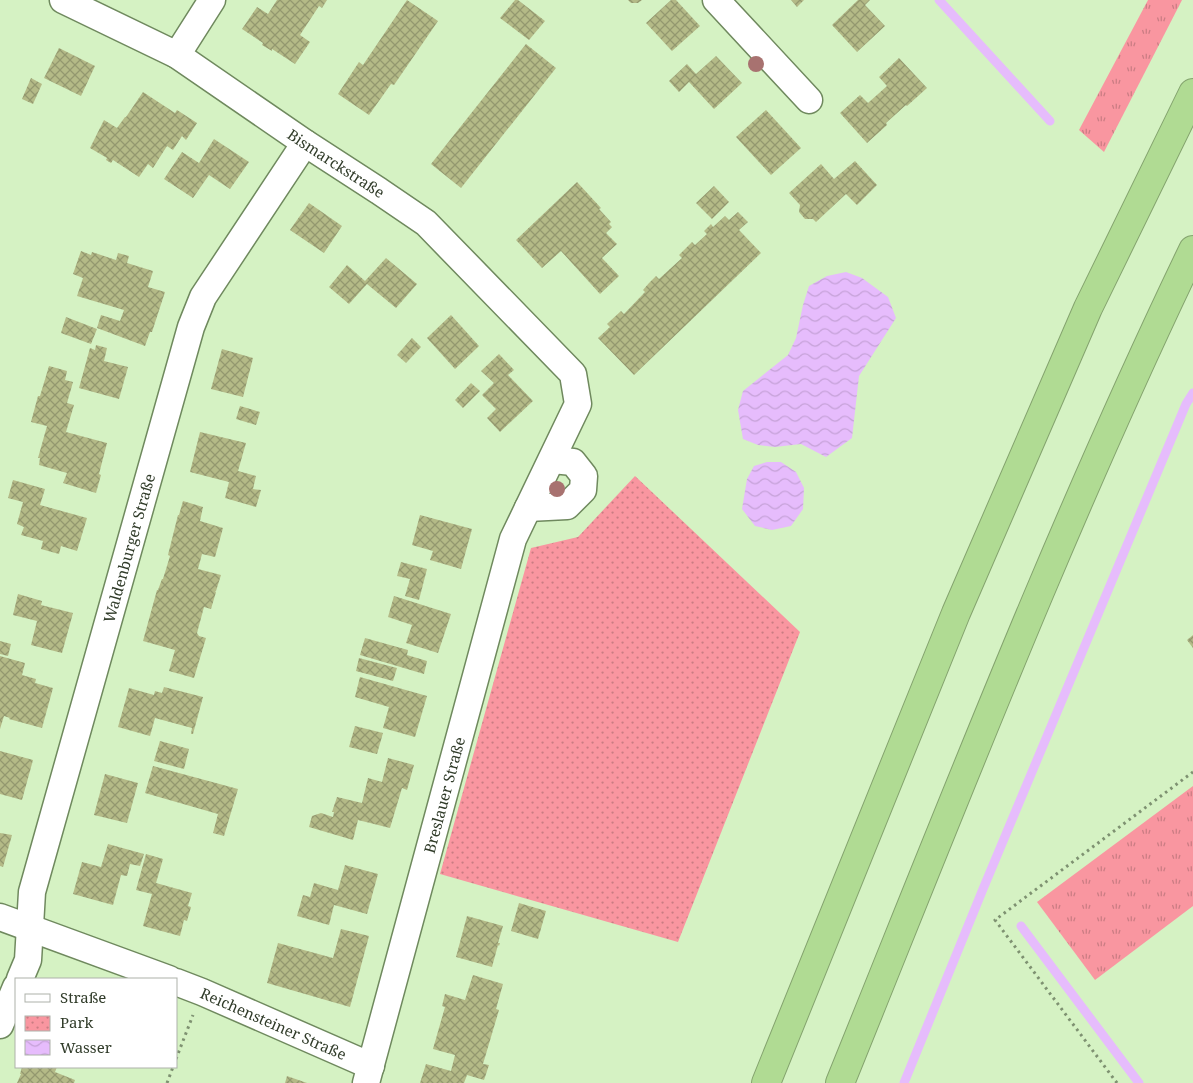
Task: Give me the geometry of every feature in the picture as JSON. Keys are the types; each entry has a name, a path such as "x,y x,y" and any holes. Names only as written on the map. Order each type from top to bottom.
{"highway":[{"path":"766,1083 960,604 1088,308 1193,93"},
{"path":"840,1083 1027,621 1148,343 1193,250"}],"street":[{"name":"Bismarckstraße","path":"63,0 177,55 426,224 573,374"},
{"path":"177,55 212,0"},
{"path":"716,0 809,100"},
{"name":"Waldenburger Straße","path":"20,978 28,960 32,892 191,327 203,297 305,143"},
{"name":"Breslauer Straße","path":"368,1074 513,539 578,404 573,374"},
{"path":"528,508 567,506 583,490 584,476 572,462 552,460"},
{"path":"0,917 166,978"},
{"name":"Reichensteiner Straße","path":"178,983 202,992 368,1074"},
{"path":"0,1025 15,989"}],"path":[{"path":"1117,1083 995,920 1193,772"},
{"path":"178,1054 202,992"},
{"path":"167,1083 173,1068"}],"green space":[{"path":"1148,0 1182,0 1104,152 1079,130"},
{"path":"635,476 800,632 678,942 440,874 531,548 578,537"},
{"path":"1193,786 1193,906 1095,980 1037,902"}],"water":[{"path":"846,272 862,278 888,297 896,318 859,376 852,438 826,457 801,444 775,447 758,445 743,439 738,410 743,391 788,355 796,338 809,286 827,276"},
{"path":"767,462 781,462 796,472 804,488 803,509 791,526 772,530 755,526 742,509 747,479 754,466"}],"building":[{"path":"277,0 327,0 322,8 319,6 300,35 310,42 295,64 272,49 272,51 262,45 263,43 242,29 257,7 268,14"},
{"path":"407,0 438,21 394,85 391,84 369,115 338,94 359,62 363,65"},
{"path":"515,0 518,0 545,21 529,40 500,18"},
{"path":"628,0 642,0 638,3 631,3"},
{"path":"671,0 676,0 700,26 672,51 646,23"},
{"path":"791,0 804,0 797,7"},
{"path":"858,0 870,0 865,5 885,26 857,52 832,25"},
{"path":"526,44 556,68 461,188 431,164"},
{"path":"59,48 95,66 81,96 44,78"},
{"path":"716,56 742,83 714,109 689,82 679,92 669,81 687,64 696,74"},
{"path":"899,58 927,88 886,123 887,125 867,143 840,113 860,95 868,103 887,86 879,77"},
{"path":"31,78 42,84 33,104 22,99"},
{"path":"143,92 175,113 177,110 197,123 186,140 182,136 173,150 167,146 153,168 148,164 139,177 113,160 111,163 106,160 107,158 90,148 104,120 117,128"},
{"path":"766,110 801,148 771,175 736,137"},
{"path":"214,139 249,162 230,189 209,175 193,198 164,179 182,152 199,163"},
{"path":"855,161 877,185 857,205 846,194 816,222 813,219 805,219 799,212 800,205 789,193 821,164 834,179"},
{"path":"577,182 611,222 609,224 612,227 606,233 617,244 602,258 619,276 600,294 561,251 542,268 516,240"},
{"path":"714,186 729,202 712,219 696,203"},
{"path":"309,203 342,226 324,253 290,230"},
{"path":"738,212 748,222 739,230 761,253 634,375 598,338 610,327 607,324 621,311 624,314 645,292 643,290 656,276 659,279 682,258 679,255 692,242 695,245 707,234 704,231 711,224 713,227 725,216 729,220"},
{"path":"81,251 91,255 92,252 116,260 118,253 129,256 127,263 153,271 148,287 165,292 152,332 150,332 145,346 97,328 101,315 120,321 124,310 77,296 83,278 73,274"},
{"path":"386,258 417,284 396,308 367,284 349,304 329,287 347,265 365,281"},
{"path":"451,315 479,346 455,369 427,338"},
{"path":"66,317 97,329 91,344 61,333"},
{"path":"412,338 421,347 406,363 397,355"},
{"path":"96,345 107,348 104,361 128,367 119,399 79,388 90,348 95,350"},
{"path":"222,349 253,358 243,397 211,389"},
{"path":"499,354 514,370 508,375 533,401 500,432 487,418 496,409 482,395 494,383 481,371"},
{"path":"49,366 67,371 65,380 73,382 67,403 74,405 66,432 107,443 96,493 63,483 67,473 39,465 40,458 38,458 47,426 31,422"},
{"path":"471,383 480,391 463,408 455,400"},
{"path":"240,406 260,412 256,425 236,419"},
{"path":"200,432 246,443 238,471 256,476 253,489 261,490 256,507 225,498 229,482 190,472"},
{"path":"13,480 45,489 40,505 87,518 77,551 61,546 59,554 41,549 43,541 21,535 24,527 17,524 23,502 8,498"},
{"path":"183,501 203,507 200,521 223,528 215,557 202,554 198,569 221,575 211,609 204,607 197,633 199,636 206,638 194,678 169,671 175,650 143,641 157,590 163,579 170,556 168,555"},
{"path":"420,515 472,529 461,569 430,560 433,551 412,545"},
{"path":"401,562 427,569 419,600 405,596 410,579 397,576"},
{"path":"18,594 42,601 41,605 73,613 62,653 31,645 37,621 13,615"},
{"path":"394,596 451,614 438,653 406,643 412,625 388,617"},
{"path":"1193,635 1193,648 1187,640"},
{"path":"365,638 408,650 407,655 427,661 424,674 360,655"},
{"path":"0,641 11,644 8,656 0,654"},
{"path":"0,656 25,663 22,675 36,679 35,683 53,688 42,728 4,716 0,729"},
{"path":"359,658 397,668 393,681 356,671"},
{"path":"360,677 427,696 415,737 383,728 389,707 355,697"},
{"path":"164,687 203,697 193,734 191,734 192,728 155,718 150,736 118,727 129,688 154,695 155,691 162,693"},
{"path":"355,726 383,733 377,754 349,747"},
{"path":"160,741 189,749 184,769 154,761"},
{"path":"0,751 33,760 22,800 0,794"},
{"path":"388,758 414,765 407,790 402,788 390,828 358,820 353,840 309,827 312,816 321,813 333,817 334,812 332,812 337,797 362,803 368,778 382,782"},
{"path":"153,766 238,789 224,836 213,833 218,814 145,793"},
{"path":"105,774 138,783 127,823 94,815"},
{"path":"0,833 12,835 3,867 0,866"},
{"path":"108,844 144,854 140,866 130,864 127,876 121,875 113,905 73,894 82,862 101,867"},
{"path":"146,854 163,859 156,883 192,893 188,906 191,907 187,921 184,920 180,936 143,926 152,894 136,890"},
{"path":"345,865 378,874 367,914 334,905 329,925 297,916 303,895 310,897 314,883 338,890"},
{"path":"519,903 546,911 538,939 511,931"},
{"path":"467,916 503,926 498,943 500,943 492,967 456,957"},
{"path":"341,929 369,936 350,1007 267,983 278,943 333,958"},
{"path":"473,975 503,984 496,1009 499,1010 483,1064 489,1065 484,1080 467,1075 464,1083 420,1083 426,1064 451,1071 455,1055 433,1049 445,1007 442,1006 445,994 465,1000"},
{"path":"22,1068 57,1068 55,1072 75,1080 74,1083 17,1083"},
{"path":"287,1076 307,1083 285,1083"}],"waterway":[{"path":"939,0 1050,121"},
{"path":"904,1083 1186,404 1193,393"},
{"path":"1021,926 1139,1083"}]}
